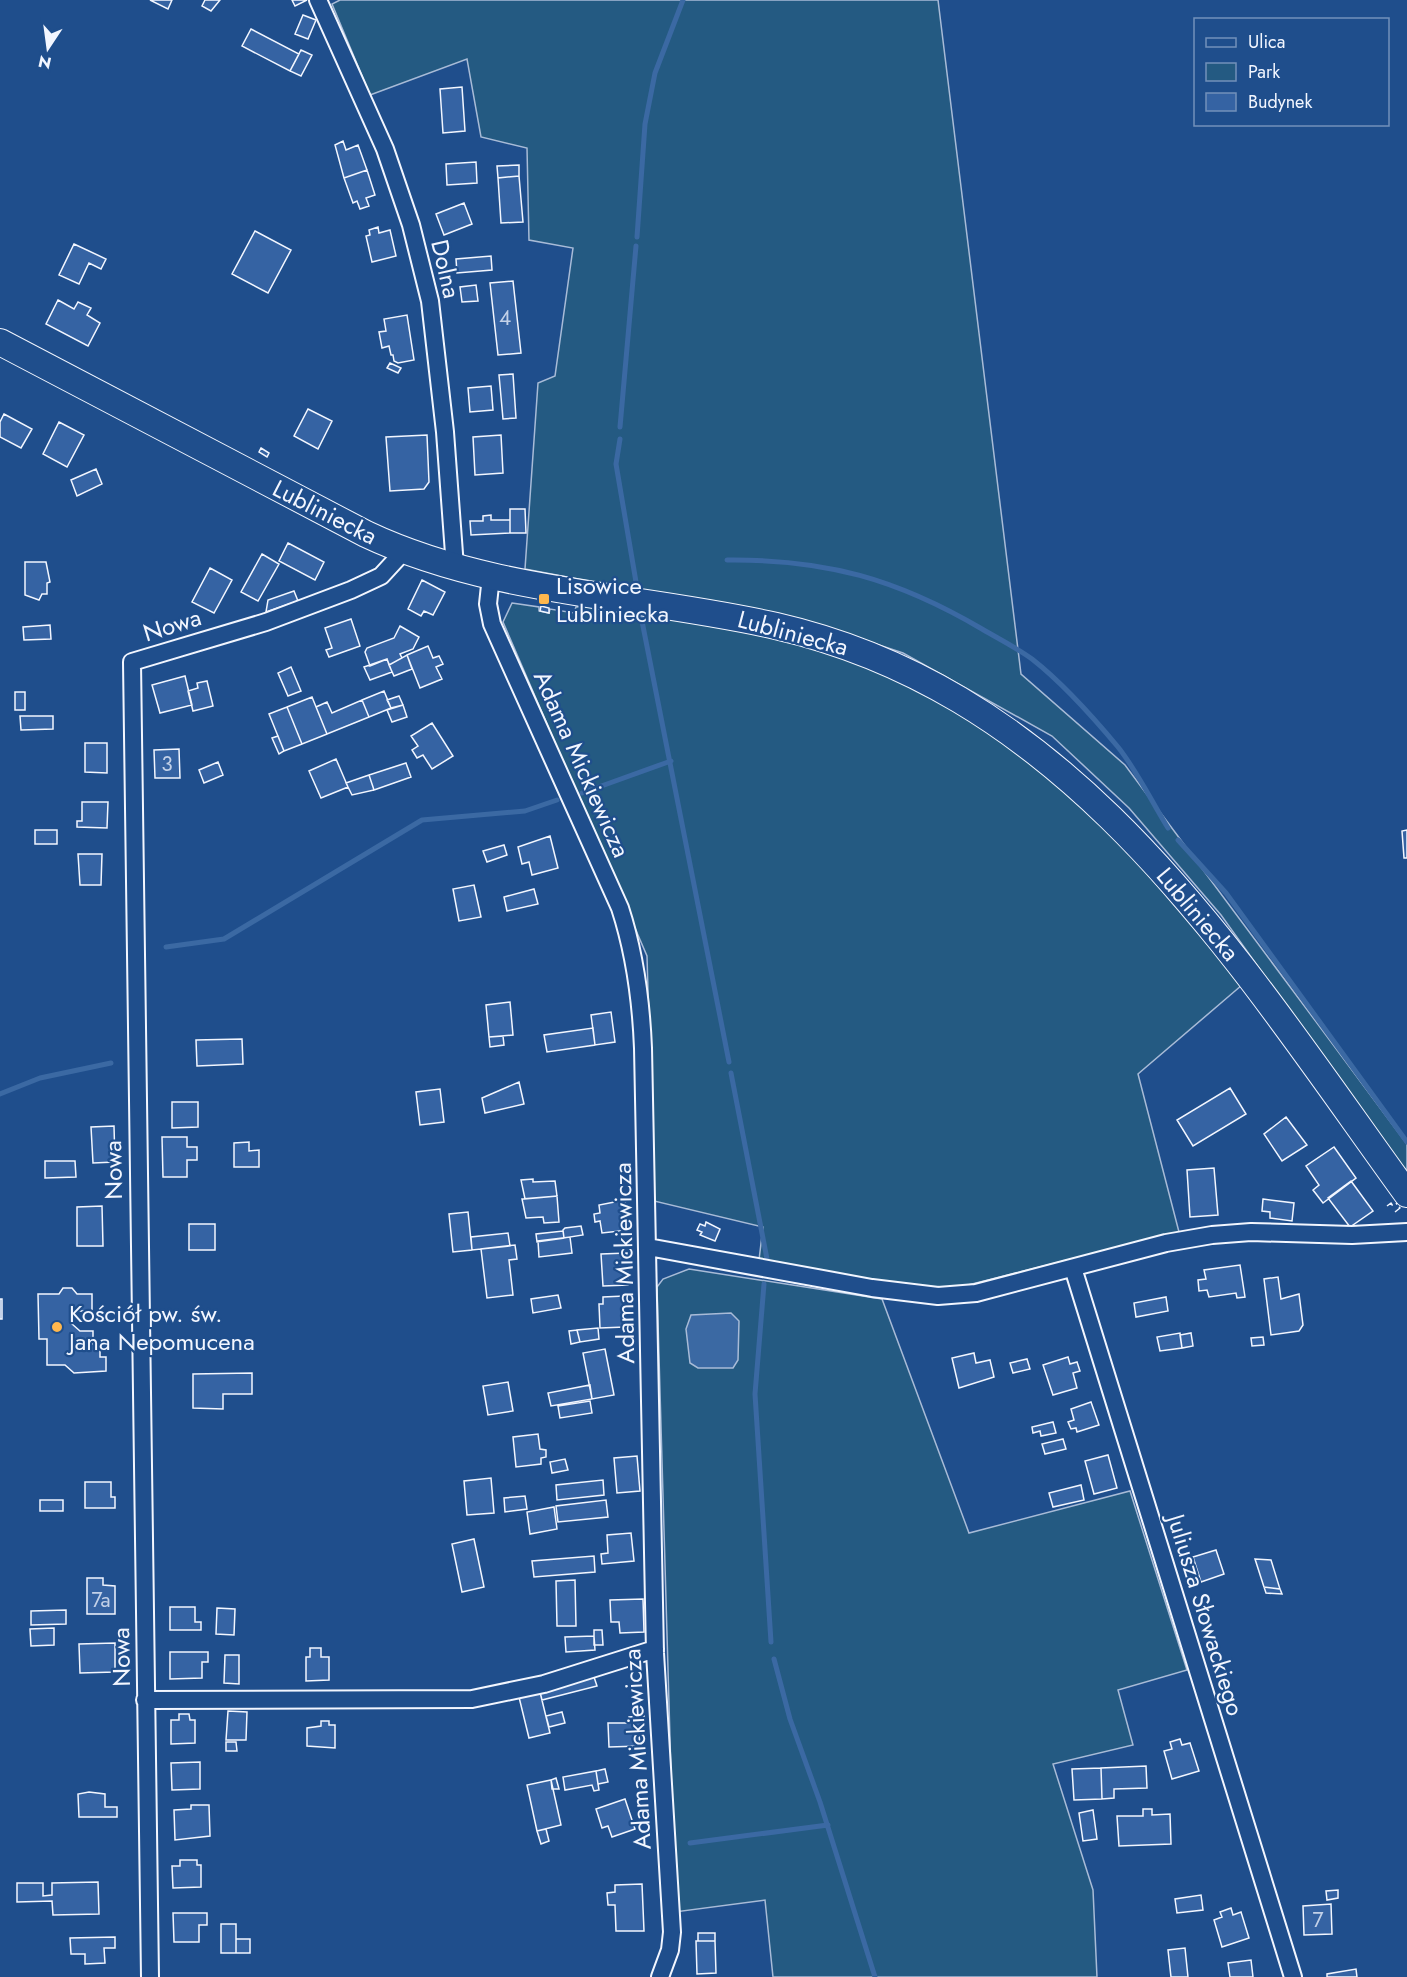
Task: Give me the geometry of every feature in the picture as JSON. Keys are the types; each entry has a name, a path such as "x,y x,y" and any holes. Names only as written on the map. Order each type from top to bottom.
{"main road":[{"name":"Lubliniecka","path":"0,342 366,534 404,551 491,576 730,617 806,633 905,669 957,696 995,720 1088,796 1168,876 1239,962 1407,1194"}],"street":[{"name":"Dolna","path":"318,0 385,149 411,225 430,302 445,432 455,567"},
{"name":"Nowa","path":"150,1977 132,662 266,622 351,590 381,576 404,551"},
{"name":"Adama Mickiewicza","path":"491,576 488,604 492,624 613,891 632,949 641,1007 644,1048 656,1649 672,1932 670,1950 660,1977"},
{"path":"648,1247 851,1285 938,1296 976,1293 1166,1243 1231,1233 1292,1232 1352,1235 1407,1232"},
{"name":"Juliusza Słowackiego","path":"1073,1268 1293,1977"},
{"path":"146,1700 472,1699 544,1684 656,1649"}],"green space":[{"path":"340,0 938,0 1021,674 1125,765 1407,1144 1407,1174 1221,915 1129,808 1052,736 903,653 816,624 525,569 538,383 555,376 573,248 529,240 527,148 481,137 467,59 370,95 332,4"},
{"path":"512,603 539,607 539,611 549,613 550,609 574,613 576,607 609,606 634,609 853,655 912,684 1030,759 1128,851 1242,985 1138,1074 1179,1232 948,1290 899,1285 759,1260 763,1227 654,1201 647,956 503,622"},
{"path":"689,1269 882,1299 969,1533 1130,1491 1187,1670 1118,1690 1133,1745 1053,1764 1093,1890 1097,1977 773,1977 765,1900 675,1912 657,1287 663,1279"}],"shaded area":[{"path":"731,1313 739,1321 738,1360 733,1368 698,1368 690,1363 686,1329 691,1315"}],"building":[{"path":"150,0 172,0 168,9"},
{"path":"205,0 220,0 211,11 202,6"},
{"path":"292,0 307,0 295,6"},
{"path":"303,15 316,20 308,39 295,34"},
{"path":"251,29 299,54 290,71 242,46"},
{"path":"301,50 312,55 301,76 290,71"},
{"path":"462,87 465,131 443,133 440,89"},
{"path":"343,141 346,150 358,145 367,170 344,178 335,145"},
{"path":"476,162 477,183 447,185 446,164"},
{"path":"519,165 519,176 498,178 497,166"},
{"path":"367,170 375,195 366,198 369,206 360,209 357,201 353,203 344,178"},
{"path":"519,176 523,222 501,223 498,178"},
{"path":"464,203 472,224 444,235 436,214"},
{"path":"378,227 379,233 390,230 396,256 372,262 366,236 370,235 369,230"},
{"path":"255,231 291,250 268,293 232,274"},
{"path":"74,244 106,259 101,269 89,263 79,284 59,275"},
{"path":"491,256 492,270 457,273 456,259"},
{"path":"513,281 521,353 498,355 490,283"},
{"path":"476,285 478,301 462,302 460,287"},
{"path":"58,300 74,309 78,302 91,308 87,315 100,323 88,346 46,324"},
{"path":"407,315 414,360 398,363 394,361 389,346 382,348 379,332 386,331 384,319"},
{"path":"390,363 401,368 398,373 387,368"},
{"path":"513,374 516,418 503,419 499,375"},
{"path":"491,386 493,410 470,412 468,388"},
{"path":"308,409 332,421 318,449 294,436"},
{"path":"4,414 32,429 21,448 0,437 0,422"},
{"path":"59,422 84,435 67,467 43,454"},
{"path":"427,435 429,482 424,489 390,491 386,437"},
{"path":"501,435 503,473 475,475 473,437"},
{"path":"261,448 269,453 267,457 259,452"},
{"path":"96,469 102,484 77,496 71,480"},
{"path":"510,509 525,509 526,533 510,533"},
{"path":"491,515 491,520 510,520 510,533 471,535 470,521 483,521 483,516"},
{"path":"288,543 324,562 315,580 279,561"},
{"path":"262,554 279,564 258,601 241,592"},
{"path":"25,562 46,562 50,582 47,583 47,594 42,594 39,600 25,595"},
{"path":"210,568 232,580 214,613 192,602"},
{"path":"422,580 445,592 433,615 424,611 421,616 408,609"},
{"path":"294,591 298,601 266,612 268,600"},
{"path":"541,606 549,608 549,613 540,611"},
{"path":"351,619 360,646 329,657 326,650 332,648 325,628"},
{"path":"50,625 51,639 24,640 23,627"},
{"path":"400,626 419,637 413,649 400,654 402,658 389,665 387,659 370,666 365,652 367,648 394,638"},
{"path":"428,646 433,658 439,656 443,664 436,667 442,679 420,688 407,655"},
{"path":"407,655 412,669 394,676 389,665"},
{"path":"387,659 392,672 370,680 364,667"},
{"path":"291,667 301,691 288,696 278,673"},
{"path":"185,676 192,705 160,713 152,685"},
{"path":"207,681 213,706 193,711 188,691 198,688 197,683"},
{"path":"384,691 391,708 369,717 362,700"},
{"path":"15,692 25,692 25,710 15,710"},
{"path":"399,696 403,705 391,708 387,700"},
{"path":"312,697 327,734 302,744 287,707"},
{"path":"362,700 369,717 327,734 316,707 327,702 332,713"},
{"path":"403,705 407,717 392,722 387,710"},
{"path":"287,707 302,744 284,751 269,714"},
{"path":"20,716 53,716 53,729 21,730"},
{"path":"432,723 453,756 432,769 423,755 417,758 412,750 418,746 411,736"},
{"path":"278,736 284,751 279,754 272,738"},
{"path":"85,743 107,743 107,773 85,772"},
{"path":"179,749 180,778 155,778 154,750"},
{"path":"336,759 348,787 321,798 309,771"},
{"path":"218,762 223,775 204,783 199,770"},
{"path":"406,763 411,777 374,790 369,775"},
{"path":"369,775 374,790 352,795 346,783"},
{"path":"82,802 108,802 107,828 77,827 77,821 82,821"},
{"path":"35,830 57,830 57,844 35,844"},
{"path":"1407,830 1407,858 1404,858 1402,831"},
{"path":"550,836 558,868 532,875 529,862 522,864 518,847"},
{"path":"504,845 507,855 487,862 483,851"},
{"path":"78,854 102,854 101,885 80,885"},
{"path":"474,885 481,917 459,921 453,889"},
{"path":"534,889 538,904 507,911 504,897"},
{"path":"510,1002 513,1035 489,1037 486,1005"},
{"path":"611,1012 615,1042 595,1045 591,1015"},
{"path":"593,1028 595,1045 547,1052 544,1035"},
{"path":"503,1036 504,1045 490,1047 489,1037"},
{"path":"242,1039 243,1064 197,1066 196,1040"},
{"path":"519,1082 524,1104 485,1113 482,1098"},
{"path":"1230,1088 1246,1114 1193,1146 1177,1120"},
{"path":"440,1089 444,1122 420,1125 416,1092"},
{"path":"172,1102 198,1102 198,1127 172,1128"},
{"path":"1286,1117 1307,1145 1282,1161 1264,1134"},
{"path":"114,1126 115,1162 93,1163 91,1127"},
{"path":"162,1137 187,1137 187,1147 197,1147 197,1160 187,1160 187,1177 163,1177"},
{"path":"249,1142 249,1151 259,1150 259,1167 234,1167 234,1143"},
{"path":"1334,1147 1356,1178 1323,1203 1313,1190 1319,1185 1306,1166"},
{"path":"45,1161 75,1161 76,1177 45,1178"},
{"path":"1214,1168 1218,1215 1190,1217 1187,1170"},
{"path":"533,1179 533,1182 555,1181 557,1196 525,1199 521,1180"},
{"path":"1351,1181 1373,1211 1350,1227 1328,1198"},
{"path":"557,1196 559,1222 544,1223 543,1217 526,1218 522,1199"},
{"path":"1263,1199 1294,1203 1292,1221 1270,1218 1270,1212 1262,1211"},
{"path":"625,1200 629,1230 602,1233 600,1221 595,1222 594,1214 600,1213 599,1205"},
{"path":"102,1206 103,1246 77,1246 77,1207"},
{"path":"468,1212 472,1250 453,1252 449,1214"},
{"path":"706,1222 720,1229 715,1241 700,1235 702,1232 697,1230 700,1224 705,1226"},
{"path":"189,1224 215,1224 215,1250 189,1250"},
{"path":"581,1226 583,1235 564,1238 565,1228"},
{"path":"563,1231 564,1238 537,1242 536,1234"},
{"path":"508,1233 510,1246 472,1250 471,1237"},
{"path":"570,1237 572,1253 539,1257 538,1241"},
{"path":"515,1245 517,1259 509,1260 513,1295 487,1298 481,1249"},
{"path":"627,1253 628,1285 603,1286 601,1254"},
{"path":"1240,1265 1245,1297 1237,1298 1236,1293 1209,1297 1207,1290 1199,1291 1198,1280 1206,1279 1204,1270"},
{"path":"1278,1277 1281,1299 1299,1294 1303,1325 1299,1331 1271,1335 1264,1279"},
{"name":"Kościół pw. św. Jana Nepomucena","path":"63,1288 72,1288 77,1294 92,1294 92,1311 72,1311 72,1324 80,1331 93,1331 93,1344 100,1344 100,1357 106,1357 106,1371 74,1373 65,1365 47,1365 47,1339 39,1339 38,1294 59,1294"},
{"path":"558,1295 561,1308 533,1313 531,1299"},
{"path":"624,1296 625,1327 600,1328 599,1304 603,1304 603,1297"},
{"path":"1166,1297 1168,1311 1136,1317 1134,1303"},
{"path":"0,1299 2,1299 2,1319 0,1319"},
{"path":"598,1328 599,1339 580,1342 577,1330"},
{"path":"577,1330 580,1342 571,1344 569,1331"},
{"path":"1180,1333 1182,1348 1160,1351 1157,1337"},
{"path":"1191,1333 1193,1346 1182,1348 1180,1335"},
{"path":"1263,1337 1264,1345 1252,1346 1251,1338"},
{"path":"605,1349 614,1395 592,1399 583,1353"},
{"path":"974,1353 976,1363 990,1360 994,1377 959,1388 952,1358"},
{"path":"1068,1357 1070,1364 1077,1362 1080,1371 1073,1373 1077,1388 1053,1395 1043,1365"},
{"path":"1027,1359 1030,1369 1013,1373 1010,1363"},
{"path":"252,1373 252,1394 223,1394 223,1409 193,1408 193,1374"},
{"path":"508,1382 513,1411 488,1415 483,1386"},
{"path":"590,1385 592,1399 551,1406 548,1393"},
{"path":"590,1401 592,1413 560,1418 558,1406"},
{"path":"1091,1402 1099,1425 1077,1432 1076,1428 1071,1429 1068,1422 1074,1420 1071,1409"},
{"path":"1053,1422 1056,1433 1041,1436 1040,1431 1033,1433 1032,1427"},
{"path":"538,1434 540,1449 546,1450 546,1457 541,1458 541,1464 516,1467 513,1437"},
{"path":"1063,1439 1066,1449 1045,1454 1042,1444"},
{"path":"1108,1455 1117,1488 1094,1494 1085,1461"},
{"path":"637,1456 640,1491 617,1493 614,1458"},
{"path":"565,1459 568,1470 552,1473 550,1462"},
{"path":"491,1478 494,1513 467,1515 464,1481"},
{"path":"603,1480 604,1495 557,1500 556,1485"},
{"path":"85,1482 111,1482 111,1497 115,1497 115,1508 85,1508"},
{"path":"1081,1485 1084,1500 1053,1507 1049,1493"},
{"path":"525,1496 527,1509 505,1512 504,1498"},
{"path":"40,1500 63,1500 63,1511 40,1511"},
{"path":"606,1500 608,1517 558,1522 556,1506"},
{"path":"554,1507 557,1529 530,1534 527,1512"},
{"path":"631,1533 634,1561 602,1564 601,1554 608,1553 607,1535"},
{"path":"474,1539 484,1587 462,1592 452,1544"},
{"path":"1216,1550 1224,1574 1201,1582 1193,1557"},
{"path":"594,1556 595,1572 534,1577 532,1561"},
{"path":"1255,1559 1271,1560 1280,1589 1264,1587"},
{"path":"87,1578 103,1578 103,1585 115,1586 115,1614 87,1614"},
{"path":"575,1580 576,1626 557,1626 556,1581"},
{"path":"1264,1587 1280,1589 1282,1594 1266,1593"},
{"path":"643,1599 644,1632 620,1633 619,1622 611,1622 610,1600"},
{"path":"170,1607 195,1607 195,1622 201,1622 201,1630 170,1630"},
{"path":"217,1608 235,1609 234,1635 216,1634"},
{"path":"66,1610 66,1624 31,1625 31,1611"},
{"path":"54,1628 54,1645 31,1646 30,1629"},
{"path":"594,1630 602,1630 603,1645 594,1645"},
{"path":"594,1636 595,1650 566,1652 565,1637"},
{"path":"115,1643 115,1672 80,1673 79,1644"},
{"path":"310,1648 321,1648 321,1657 329,1657 329,1680 306,1681 306,1657 310,1657"},
{"path":"170,1652 208,1652 208,1662 202,1662 202,1678 170,1679"},
{"path":"225,1655 239,1655 239,1684 224,1683"},
{"path":"593,1674 597,1686 542,1700 539,1688"},
{"path":"539,1688 550,1733 529,1738 518,1693"},
{"path":"228,1711 247,1712 246,1740 226,1740"},
{"path":"562,1712 565,1723 549,1727 546,1716"},
{"path":"179,1714 189,1714 190,1720 195,1720 195,1743 171,1744 171,1720 179,1720"},
{"path":"644,1716 644,1734 639,1734 640,1746 609,1747 608,1723 629,1723 629,1717"},
{"path":"321,1721 329,1721 329,1725 335,1725 335,1748 307,1746 307,1728 321,1726"},
{"path":"1180,1739 1182,1745 1190,1743 1199,1771 1172,1779 1164,1751 1172,1749 1170,1742"},
{"path":"226,1742 236,1742 237,1751 226,1751"},
{"path":"200,1762 200,1789 172,1790 171,1763"},
{"path":"1146,1766 1147,1788 1114,1789 1114,1798 1102,1799 1101,1768"},
{"path":"1101,1768 1102,1799 1074,1800 1072,1769"},
{"path":"605,1769 608,1782 598,1784 596,1771"},
{"path":"596,1771 599,1790 594,1791 592,1785 565,1790 563,1777"},
{"path":"556,1778 559,1789 552,1789 551,1780"},
{"path":"551,1780 561,1825 537,1831 527,1785"},
{"path":"89,1792 105,1794 105,1807 117,1807 117,1817 79,1817 78,1794"},
{"path":"625,1799 635,1829 612,1837 608,1826 602,1828 596,1809"},
{"path":"191,1805 209,1805 210,1836 175,1840 174,1810 191,1809"},
{"path":"1143,1809 1152,1809 1152,1815 1170,1814 1171,1844 1119,1846 1117,1816 1143,1816"},
{"path":"1093,1810 1097,1839 1083,1841 1079,1813"},
{"path":"546,1829 549,1841 541,1844 537,1831"},
{"path":"180,1860 197,1860 197,1865 201,1865 201,1887 173,1888 172,1866 180,1866"},
{"path":"98,1882 99,1914 53,1915 52,1901 17,1902 17,1883 43,1883 43,1896 52,1895 52,1883"},
{"path":"642,1884 644,1931 616,1931 615,1905 608,1905 607,1893 615,1892 615,1885"},
{"path":"1338,1890 1338,1898 1327,1900 1326,1891"},
{"path":"1201,1895 1203,1910 1177,1913 1175,1899"},
{"path":"1331,1904 1332,1934 1304,1935 1303,1906"},
{"path":"1231,1908 1233,1915 1241,1912 1249,1938 1222,1947 1214,1920 1222,1917 1220,1912"},
{"path":"173,1913 207,1913 207,1925 199,1925 199,1942 174,1942"},
{"path":"221,1924 236,1924 236,1953 221,1953"},
{"path":"698,1933 715,1933 715,1941 698,1941"},
{"path":"115,1937 115,1948 104,1948 105,1963 85,1964 85,1954 71,1954 70,1938"},
{"path":"236,1939 250,1939 250,1953 236,1953"},
{"path":"696,1941 715,1941 716,1973 697,1974"},
{"path":"1185,1948 1188,1977 1171,1977 1168,1950"},
{"path":"1251,1960 1253,1977 1230,1977 1228,1963"},
{"path":"1356,1969 1357,1977 1327,1977 1327,1974"}],"waterway":[{"path":"637,237 645,124 655,73 683,0"},
{"path":"620,427 636,246"},
{"path":"620,439 616,464 636,582"},
{"path":"727,560 797,563 860,575 920,597 1014,647 1032,659 1078,701 1118,747 1132,766 1168,828"},
{"path":"641,616 729,1062"},
{"path":"582,793 671,761"},
{"path":"166,947 224,939 422,820 525,811 557,800"},
{"path":"1178,840 1226,893 1407,1142"},
{"path":"0,1094 40,1078 111,1063"},
{"path":"731,1073 767,1259"},
{"path":"764,1284 755,1394 771,1642"},
{"path":"774,1659 790,1719 820,1802 875,1977"},
{"path":"690,1843 828,1825"}],"fence":[{"path":"1387,1206 1391,1203 1394,1208"},
{"path":"1395,1212 1400,1208 1396,1203"}],"place":[{"name":"Lisowice Lubliniecka","path":"544,599"},
{"name":"Kościół pw. św. Jana Nepomucena","path":"57,1327"}]}
